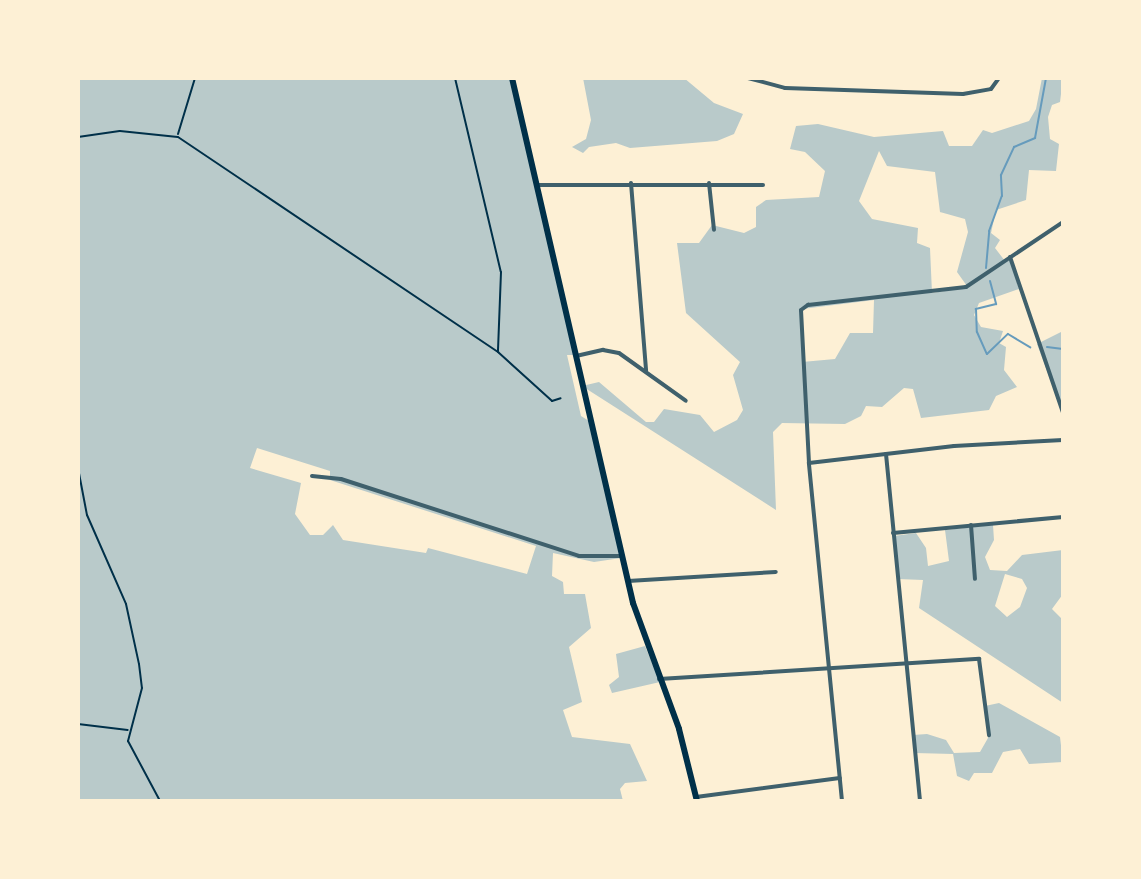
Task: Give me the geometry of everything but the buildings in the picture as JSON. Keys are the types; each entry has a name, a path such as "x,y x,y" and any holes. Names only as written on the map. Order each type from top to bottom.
{"main road":[{"path":"512,78 628,581 696,799"}],"street":[{"path":"748,78 765,85 816,89 977,93 995,87 999,78"},
{"path":"816,78 816,89"},
{"path":"631,183 648,337 646,370"},
{"path":"709,183 714,230"},
{"path":"538,185 763,185"},
{"path":"842,801 809,463 801,310 966,287 1063,222"},
{"path":"1010,257 1063,413"},
{"path":"576,356 611,350 646,370 686,401"},
{"path":"809,463 1063,440"},
{"path":"886,454 920,801 931,801"},
{"path":"312,476 341,479 579,556 622,556"},
{"path":"893,533 1063,517"},
{"path":"971,525 975,579"},
{"path":"628,581 776,572"},
{"path":"659,679 906,661 979,659 989,735"},
{"path":"696,799 840,778"}],"path":[{"path":"178,137 195,78"},
{"path":"455,78 501,272 498,352"},
{"path":"78,137 120,131 178,137 498,352 552,401 561,398"},
{"path":"78,468 87,515 126,604 139,664 142,688 128,730 128,741 160,801"},
{"path":"78,724 128,730"}],"shaded area":[{"path":"78,78 510,78 574,355 567,355 581,416 589,421 621,558 594,562 553,553 552,576 563,582 564,594 585,594 591,628 569,647 582,702 563,710 572,737 630,744 647,781 625,783 620,789 623,801 78,801","holes":["257,448 330,471 330,480 536,546 527,574 428,548 426,553 343,540 333,525 323,535 310,535 295,514 301,483 250,468"]},
{"path":"583,78 684,78 714,103 743,114 734,134 717,141 630,148 616,143 589,147 583,153 572,147 586,139 591,120"},
{"path":"1042,78 1063,78 1060,102 1052,105 1048,117 1050,139 1059,144 1056,171 1029,170 1026,200 996,210 991,233 1000,240 995,248 1005,261 1010,261 1019,289 979,303 974,315 981,327 1003,331 999,343 1006,347 1004,370 1017,387 996,396 989,410 921,418 913,389 904,388 882,407 866,406 861,416 845,424 782,423 773,432 776,510 582,386 599,382 646,422 654,422 664,409 700,415 714,432 737,420 743,410 733,375 740,362 686,313 677,243 699,243 712,225 744,233 756,227 756,207 766,200 819,197 825,171 805,152 790,149 796,126 818,124 874,137 943,131 949,146 972,146 983,130 992,133 1029,121 1036,109","holes":["879,151 887,166 935,172 940,212 965,219 968,232 957,272 967,286 932,293 930,248 917,243 918,228 872,219 859,201","874,300 873,333 850,333 835,359 802,362 802,309"]},
{"path":"1063,331 1063,414 1037,344"},
{"path":"993,525 994,540 985,557 990,570 1007,571 1022,555 1063,550 1063,594 1052,609 1063,620 1063,703 919,608 923,580 898,579 894,536 916,533 926,548 928,566 949,561 945,530","holes":["1005,574 1022,579 1027,588 1020,607 1007,617 995,606"]},
{"path":"645,646 660,682 612,693 609,685 619,677 616,654"},
{"path":"999,703 1060,737 1063,762 1029,764 1020,749 1003,752 992,773 974,773 969,781 957,776 953,754 915,753 913,735 927,734 946,740 954,753 980,752 988,738 985,706"}],"waterway":[{"path":"986,268 989,231 1002,196 1001,175 1014,147 1035,138 1046,78"},
{"path":"990,281 996,304 976,309 977,332 987,354 1008,334 1030,347"},
{"path":"1047,347 1063,349"}]}
